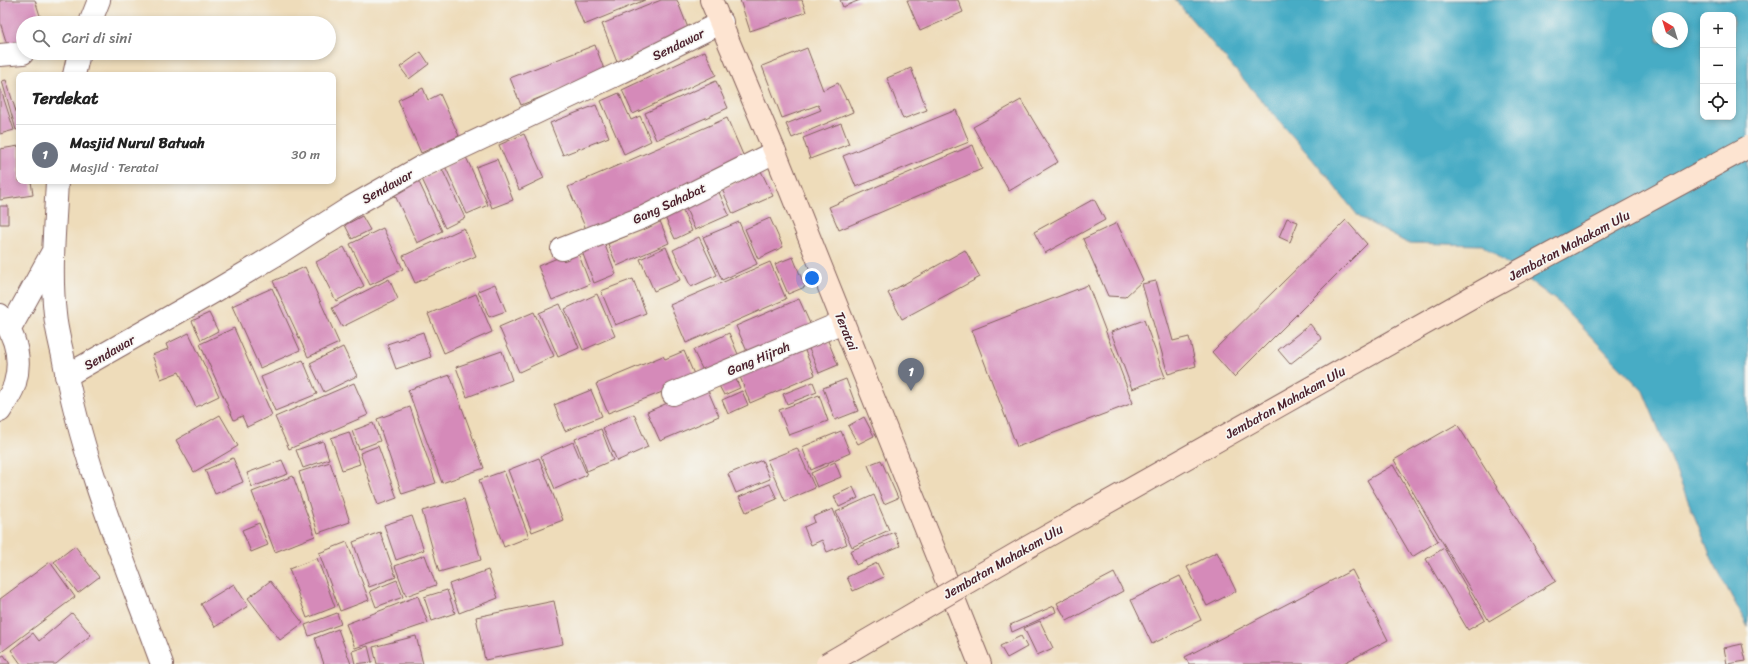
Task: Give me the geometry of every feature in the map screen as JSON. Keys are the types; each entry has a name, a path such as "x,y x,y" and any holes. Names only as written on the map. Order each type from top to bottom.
{"main road":[{"name":"Teratai","path":"711,0 722,22 775,152 980,664"},
{"name":"Jembatan Mahakam Ulu","path":"827,664 1028,547 1390,343 1748,147"}],"street":[{"path":"93,16 99,0"},
{"name":"Sendawar","path":"66,376 210,294 279,253 351,207 421,167 620,73 722,22"},
{"path":"0,55 16,54"},
{"path":"75,72 78,60"},
{"name":"Gang Sahabat","path":"562,249 644,217 775,152"},
{"path":"57,184 53,251 55,314 66,376 80,433 100,493 162,664"},
{"path":"0,411 15,384 18,356 5,322 53,251"},
{"name":"Gang Hijrah","path":"673,394 843,322"}],"water":[{"path":"1175,0 1748,0 1748,627 1714,564 1643,391 1558,302 1482,245 1407,243 1359,217 1313,160"}],"building":[{"path":"0,0 35,0 40,16 16,16 16,48 9,51 0,22"},
{"path":"574,0 645,0 584,25"},
{"path":"661,0 677,0 690,33 617,62 602,24"},
{"path":"740,0 802,0 806,12 750,31"},
{"path":"840,0 860,0 843,7"},
{"path":"907,0 958,0 963,12 920,31"},
{"path":"595,45 605,72 521,105 510,78"},
{"path":"807,48 823,90 838,83 853,112 792,138 786,124 821,110 818,105 782,118 762,66"},
{"path":"705,51 716,75 633,114 622,90"},
{"path":"421,52 429,64 409,79 400,67"},
{"path":"911,68 927,110 903,119 887,78"},
{"path":"6,80 16,112 16,130 2,81"},
{"path":"716,81 728,108 656,140 645,113"},
{"path":"0,87 14,130 0,134"},
{"path":"423,88 428,100 440,94 459,136 421,153 398,100"},
{"path":"619,93 631,120 640,116 651,141 624,154 601,101"},
{"path":"1021,100 1058,162 1009,191 973,127"},
{"path":"596,105 609,137 563,155 550,123"},
{"path":"956,110 969,142 856,187 843,156"},
{"path":"727,118 747,164 588,234 568,187"},
{"path":"841,123 849,144 810,159 803,138"},
{"path":"524,134 544,178 519,190 499,145"},
{"path":"973,145 982,169 839,230 829,207"},
{"path":"16,146 16,184 31,184 33,195 0,200 0,149"},
{"path":"466,157 488,205 467,214 445,166"},
{"path":"497,159 513,200 492,208 476,167"},
{"path":"442,169 465,218 445,228 422,179"},
{"path":"761,171 773,196 733,214 722,189"},
{"path":"417,178 442,231 417,243 392,189"},
{"path":"718,190 729,215 695,230 684,204"},
{"path":"1094,199 1105,220 1045,253 1034,232"},
{"path":"680,205 692,231 675,239 663,213"},
{"path":"0,206 8,206 8,224 0,224"},
{"path":"362,216 370,230 352,239 345,225"},
{"path":"770,218 783,247 758,259 745,229"},
{"path":"1287,218 1298,222 1290,242 1279,237"},
{"path":"1346,220 1367,244 1234,377 1212,352"},
{"path":"660,221 669,243 617,266 608,244"},
{"path":"739,222 757,264 722,280 703,237"},
{"path":"1117,223 1143,280 1125,297 1108,296 1083,239"},
{"path":"383,228 403,269 370,285 350,244"},
{"path":"464,228 476,256 415,283 403,256"},
{"path":"699,237 717,275 691,287 673,250"},
{"path":"603,240 616,274 594,283 581,249"},
{"path":"344,247 364,286 336,301 316,262"},
{"path":"666,247 680,280 654,291 640,259"},
{"path":"577,250 590,284 552,300 538,266"},
{"path":"965,250 980,277 902,319 888,293"},
{"path":"793,257 805,287 788,294 775,264"},
{"path":"770,262 786,299 686,343 670,305"},
{"path":"305,267 339,343 308,357 273,281"},
{"path":"389,279 398,299 342,327 332,308"},
{"path":"633,279 646,313 615,325 601,291"},
{"path":"1156,281 1173,341 1189,337 1196,366 1168,374 1142,284"},
{"path":"495,284 506,311 489,317 478,291"},
{"path":"1088,285 1133,403 1017,447 972,330"},
{"path":"272,288 300,350 260,368 232,306"},
{"path":"476,294 492,332 444,353 428,314"},
{"path":"597,294 615,336 583,350 565,309"},
{"path":"799,299 812,328 749,356 736,326"},
{"path":"560,304 579,348 558,357 539,313"},
{"path":"534,312 554,356 519,372 499,327"},
{"path":"209,313 218,331 201,340 192,321"},
{"path":"1144,320 1165,377 1132,389 1111,332"},
{"path":"1310,324 1322,339 1290,364 1278,350"},
{"path":"234,328 272,415 247,427 242,416 234,420 200,344"},
{"path":"423,332 431,357 396,369 387,344"},
{"path":"189,333 219,396 196,407 179,372 161,379 152,355 168,349 166,344"},
{"path":"729,333 740,359 705,375 693,350"},
{"path":"826,336 838,365 819,373 807,344"},
{"path":"803,346 815,375 750,403 739,374"},
{"path":"343,347 357,376 324,392 310,363"},
{"path":"502,351 512,380 467,397 456,367"},
{"path":"684,351 696,379 608,413 596,384 663,356 665,359"},
{"path":"303,360 317,394 275,411 261,377"},
{"path":"450,375 484,468 442,483 408,390"},
{"path":"734,375 740,388 724,395 717,382"},
{"path":"846,379 858,411 835,420 823,388"},
{"path":"813,382 817,392 787,404 783,394"},
{"path":"354,383 368,415 289,449 275,417"},
{"path":"706,386 719,416 660,441 647,412"},
{"path":"591,390 602,416 565,431 554,405"},
{"path":"742,391 748,405 728,414 722,400"},
{"path":"819,395 828,421 789,435 779,410"},
{"path":"410,407 436,483 402,494 377,419"},
{"path":"634,414 648,447 617,461 603,428"},
{"path":"220,415 238,446 194,472 176,440"},
{"path":"864,417 874,436 858,444 848,426"},
{"path":"373,423 380,441 359,449 352,431"},
{"path":"1457,424 1556,581 1489,621 1394,460"},
{"path":"601,429 613,460 587,471 575,439"},
{"path":"841,431 850,453 811,470 802,447"},
{"path":"349,432 360,464 342,470 331,438"},
{"path":"323,441 329,459 303,468 296,450"},
{"path":"573,442 587,475 555,489 541,456"},
{"path":"378,446 397,498 378,505 360,453"},
{"path":"797,448 815,488 785,501 767,460"},
{"path":"233,458 243,482 215,494 205,470"},
{"path":"539,458 563,520 532,532 508,470"},
{"path":"282,460 288,474 252,487 247,473"},
{"path":"762,460 770,479 736,493 728,474"},
{"path":"881,460 898,498 884,504 868,465"},
{"path":"330,462 350,522 318,533 299,472"},
{"path":"835,462 841,477 817,487 811,473"},
{"path":"1393,465 1438,541 1412,557 1367,480"},
{"path":"504,471 529,537 504,547 479,480"},
{"path":"293,476 315,536 275,552 252,492"},
{"path":"770,484 777,499 746,512 739,497"},
{"path":"853,487 858,498 839,507 834,496"},
{"path":"874,495 889,530 852,547 836,512"},
{"path":"464,499 481,560 439,572 422,511"},
{"path":"833,509 847,544 827,552 822,540 811,545 804,527 815,522 813,517"},
{"path":"412,516 424,550 396,560 384,525"},
{"path":"259,523 268,545 251,552 242,530"},
{"path":"380,532 396,577 369,587 353,542"},
{"path":"894,532 900,546 856,565 850,551"},
{"path":"347,542 369,600 340,611 319,553"},
{"path":"75,546 99,577 78,593 54,562"},
{"path":"1444,548 1485,620 1468,630 1426,559"},
{"path":"1217,552 1236,591 1207,606 1187,567"},
{"path":"425,555 436,585 406,596 395,566"},
{"path":"317,558 335,607 307,618 289,569"},
{"path":"50,562 75,597 0,653 0,599"},
{"path":"877,563 884,577 853,591 847,577"},
{"path":"488,570 498,598 459,613 449,584"},
{"path":"1352,570 1388,640 1342,664 1189,664 1185,657"},
{"path":"1114,573 1123,591 1067,621 1057,603"},
{"path":"1180,576 1201,620 1152,644 1131,600"},
{"path":"397,580 403,597 376,607 370,591"},
{"path":"270,581 303,623 280,640 248,598"},
{"path":"234,584 248,606 215,627 201,604"},
{"path":"447,590 455,613 432,621 424,597"},
{"path":"418,596 428,623 355,648 346,624"},
{"path":"554,601 563,644 485,660 476,617"},
{"path":"1054,606 1056,612 1012,632 1010,625"},
{"path":"72,613 91,635 56,664 21,664 11,650 33,633 39,641"},
{"path":"337,613 341,624 309,636 305,625"},
{"path":"1040,621 1053,648 1037,655 1024,628"},
{"path":"338,629 351,664 324,664 315,638"},
{"path":"416,636 423,664 377,664 373,647"},
{"path":"1021,636 1027,647 1007,658 1000,646"},
{"path":"1742,644 1746,661 1727,664 1724,648"},
{"path":"368,646 372,662 355,664 352,651"},
{"path":"4,655 10,664 0,664 0,657"}],"place":[{"name":"Masjid Nurul Batuah","path":"911,391"}]}
